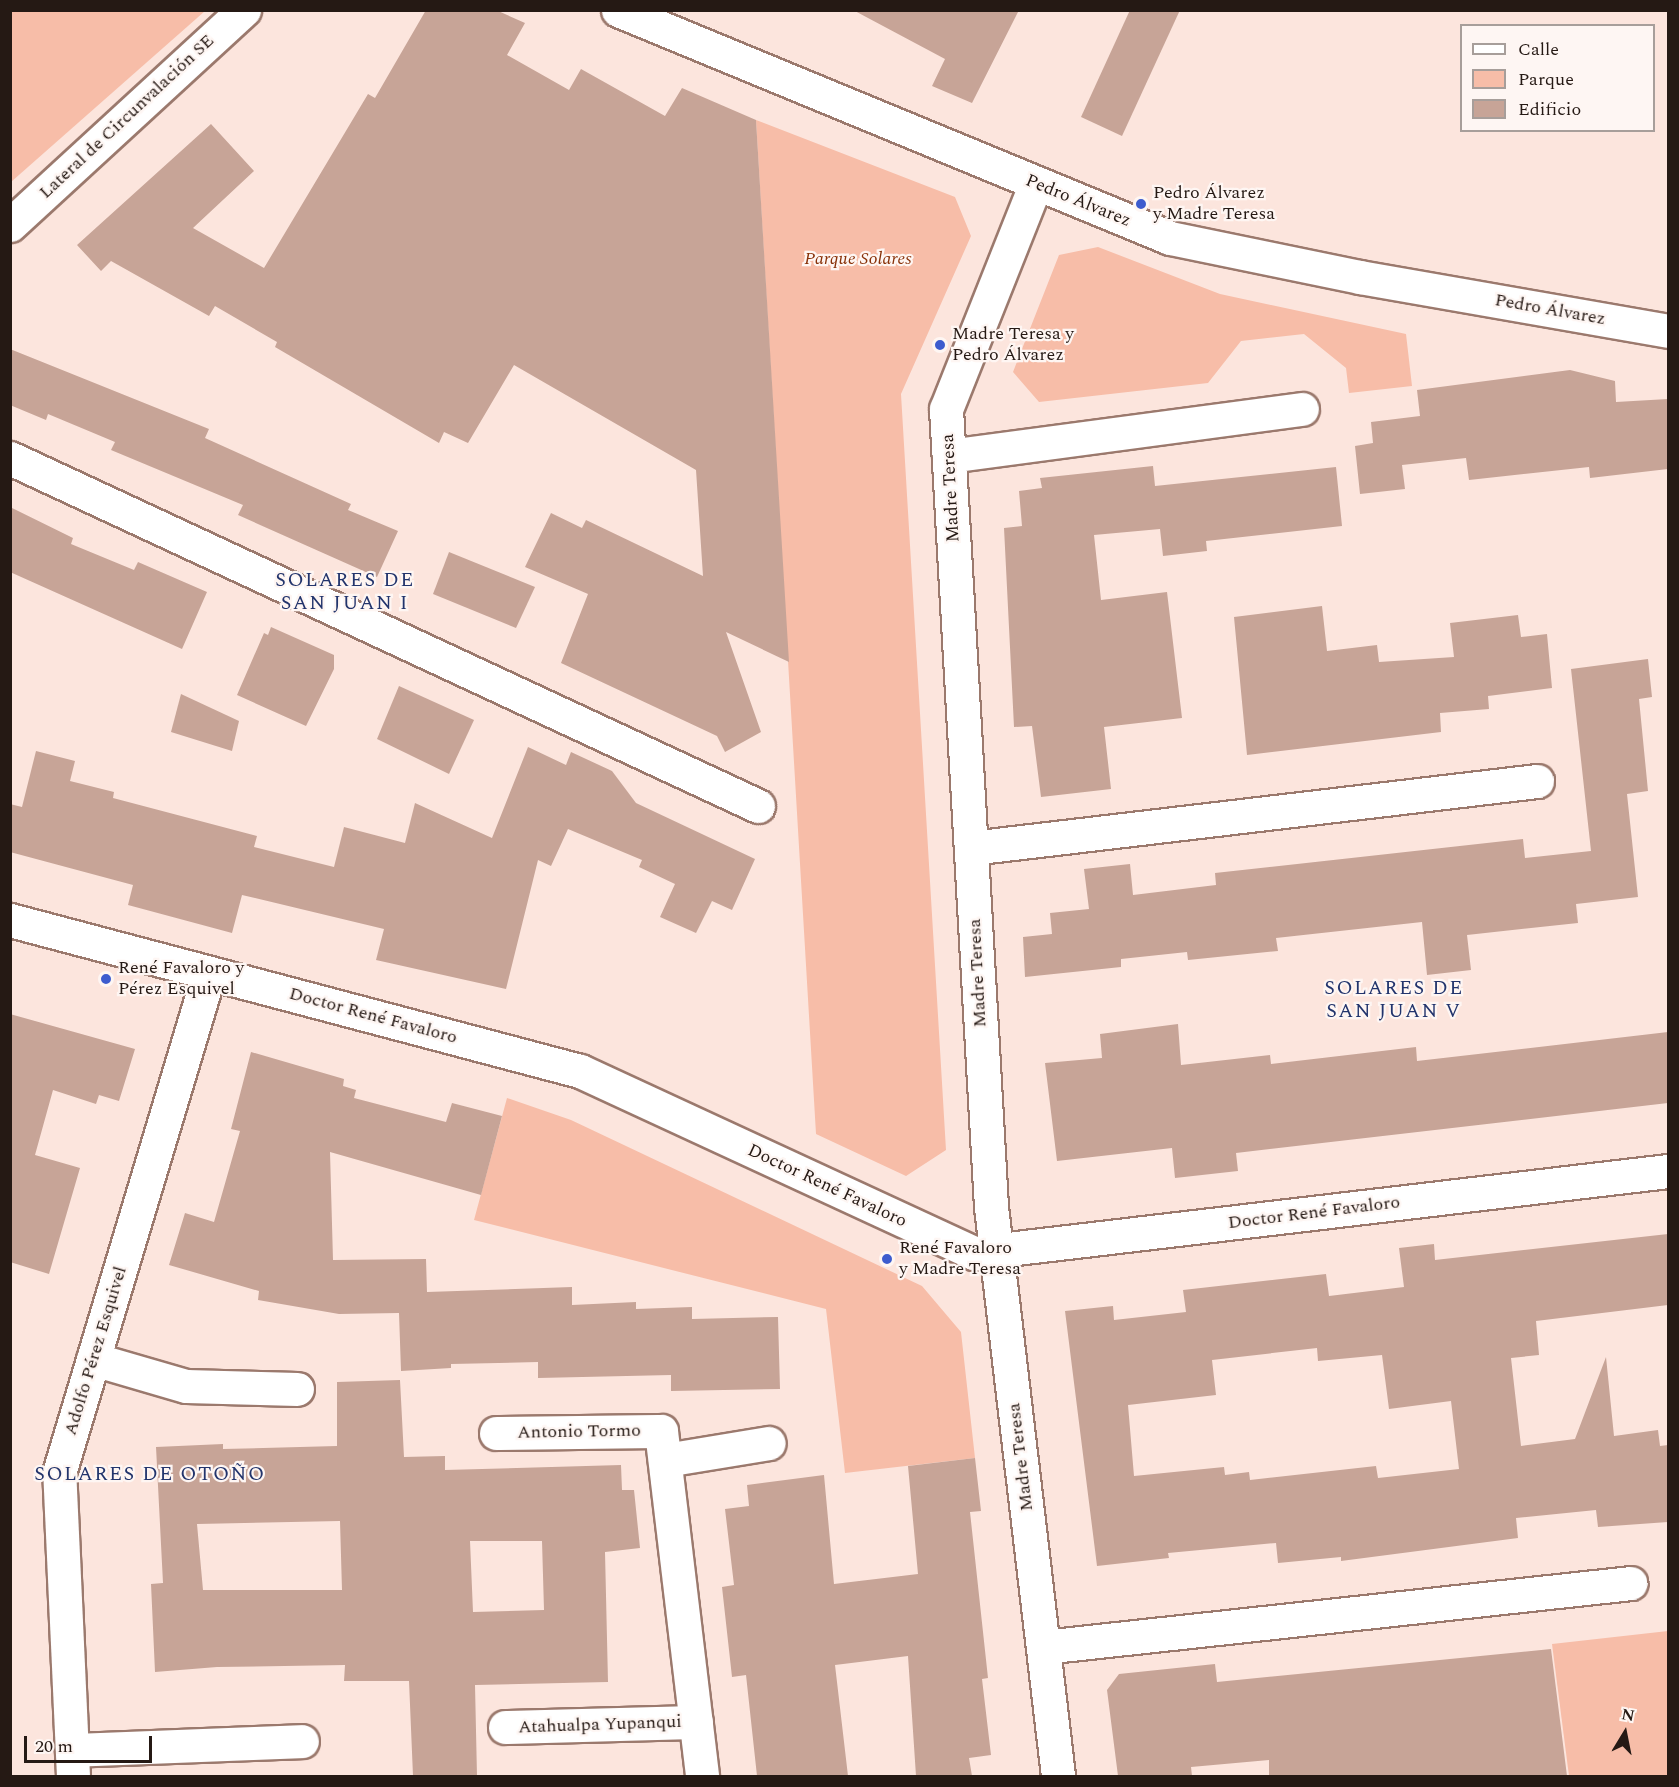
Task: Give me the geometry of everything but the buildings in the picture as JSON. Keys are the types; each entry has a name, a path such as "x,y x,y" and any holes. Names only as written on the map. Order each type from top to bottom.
{"street":[{"name":"Lateral de Circunvalación SE","path":"10,225 244,10"},
{"name":"Pedro Álvarez","path":"618,10 1170,238 1360,277 1668,331"},
{"name":"Madre Teresa","path":"1036,183 946,409 996,1251 1058,1776"},
{"path":"949,456 1302,409"},
{"path":"10,458 758,806"},
{"path":"971,848 1537,781"},
{"name":"Doctor René Favaloro","path":"10,920 580,1071 974,1253 1668,1171"},
{"name":"Adolfo Pérez Esquivel","path":"72,1763 59,1473 208,973"},
{"path":"93,1359 186,1386 297,1389"},
{"name":"Antonio Tormo","path":"496,1433 663,1446 769,1443"},
{"path":"663,1446 702,1776"},
{"path":"1043,1647 1631,1583"},
{"name":"Atahualpa Yupanqui","path":"505,1727 696,1722"},
{"path":"72,1763 302,1741"}],"green space":[{"path":"11,10 205,10 205,11 11,182"},
{"name":"Parque Solares","path":"756,120 955,197 971,236 901,394 946,1150 906,1176 816,1134"},
{"path":"1098,247 1220,294 1406,334 1412,386 1349,393 1346,368 1304,334 1241,341 1208,383 1039,402 1013,372 1059,255"},
{"path":"507,1098 571,1120 922,1286 961,1332 975,1458 845,1473 826,1309 474,1220"},
{"path":"1668,1631 1668,1776 1569,1776 1552,1644"}],"place":[{"name":"Pedro Álvarez y Madre Teresa","path":"1141,204"},
{"name":"Madre Teresa y Pedro Álvarez","path":"940,345"},
{"name":"René Favaloro y Pérez Esquivel","path":"106,979"},
{"name":"René Favaloro y Madre Teresa","path":"887,1259"}],"district":[{"name":"SOLARES DE SAN JUAN I","path":"345,592"},
{"name":"SOLARES DE SAN JUAN V","path":"1394,1000"},
{"name":"SOLARES DE OTOÑO","path":"150,1474"}]}
